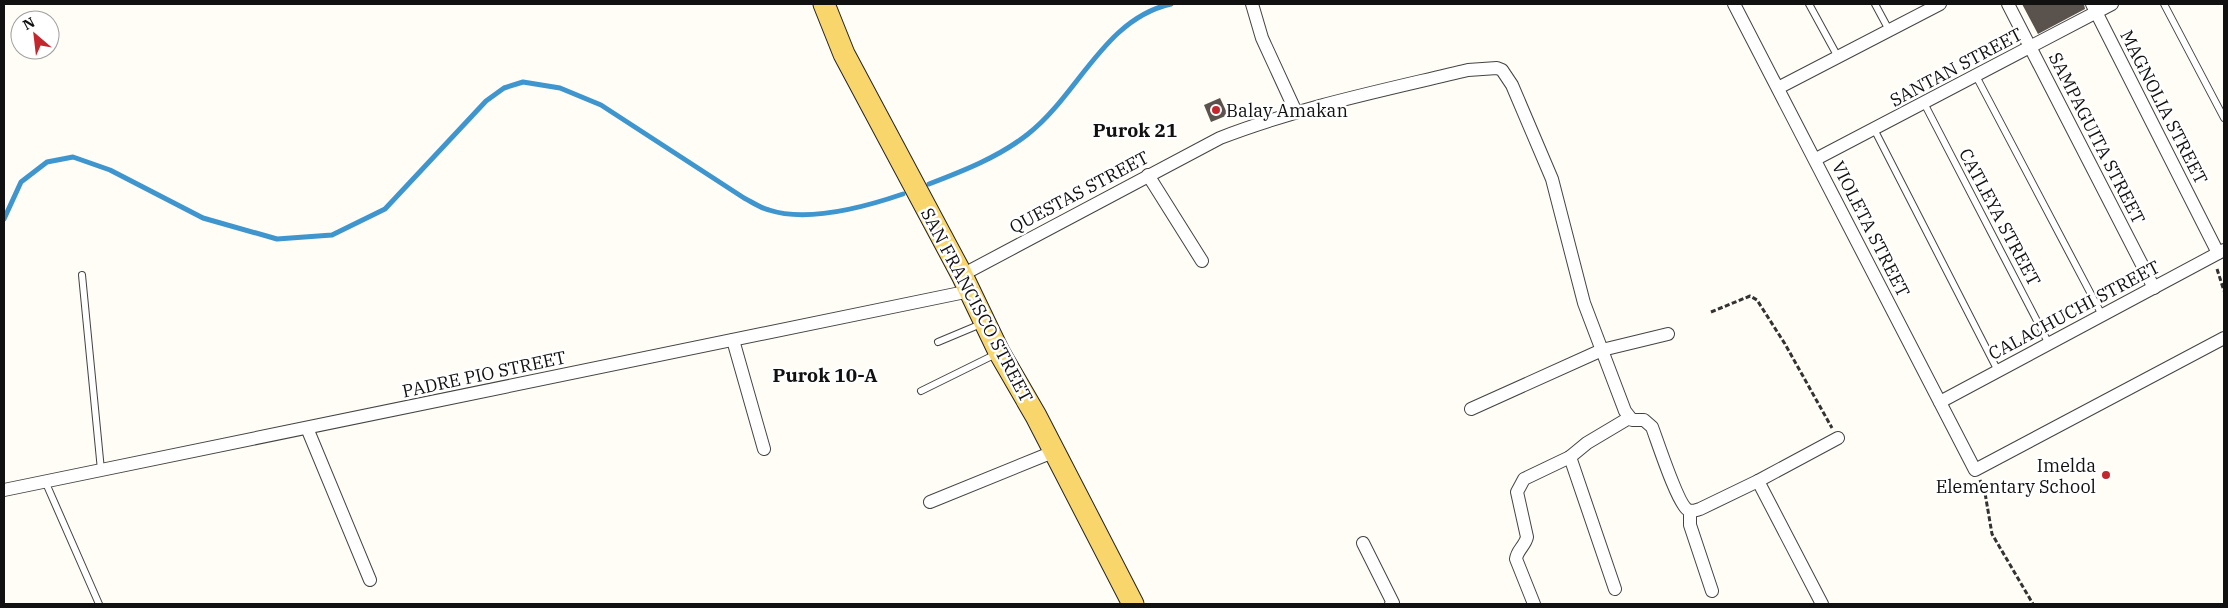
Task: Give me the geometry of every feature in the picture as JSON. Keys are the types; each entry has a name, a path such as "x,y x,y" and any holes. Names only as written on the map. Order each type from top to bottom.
{"main road":[{"name":"SAN FRANCISCO STREET","path":"824,4 844,54 1133,604"}],"street":[{"path":"1252,4 1262,38 1296,112"},
{"name":"VIOLETA STREET","path":"1734,4 1816,159 1975,470"},
{"path":"1778,88 1938,4"},
{"name":"SAMPAGUITA STREET","path":"2008,4 2154,288"},
{"name":"SANTAN STREET","path":"1816,159 2031,48 2094,8 2112,4"},
{"name":"MAGNOLIA STREET","path":"2094,8 2221,252"},
{"name":"QUESTAS STREET","path":"966,283 1148,175 1220,138 1296,112 1474,69 1490,67 1502,70 1512,85 1552,178 1584,303 1602,350"},
{"path":"1148,175 1202,261"},
{"name":"CALACHUCHI STREET","path":"1940,402 2221,252"},
{"name":"PADRE PIO STREET","path":"4,490 733,340 966,283"},
{"path":"1472,410 1602,350 1668,334"},
{"path":"1975,470 2224,338"},
{"path":"733,340 764,449"},
{"path":"1602,350 1629,418"},
{"path":"1534,604 1516,559 1516,553 1526,544 1527,537 1517,492 1524,479 1570,457 1587,443 1629,418 1644,420 1652,427 1679,498 1690,511 1690,525 1712,590"},
{"path":"306,428 370,580"},
{"path":"1690,511 1700,509 1758,482 1838,438"},
{"path":"930,502 1053,452"},
{"path":"1570,457 1615,590"},
{"path":"1758,482 1822,604"},
{"path":"1363,543 1391,604"}],"lane":[{"path":"1809,4 1838,57"},
{"path":"1875,4 1889,30"},
{"path":"2164,4 2224,118"},
{"path":"1976,76 2102,315"},
{"name":"CATLEYA STREET","path":"1924,103 2049,344"},
{"path":"1874,129 1998,370"},
{"path":"82,275 101,470"},
{"path":"938,342 986,322"},
{"path":"921,391 999,352"},
{"path":"46,481 99,604"}],"path":[{"path":"2221,252 2218,274 2224,291"},
{"path":"1711,312 1750,296 1757,300 1785,344 1838,438"},
{"path":"1975,470 1985,493 1992,534 2033,604"}],"building":[{"path":"2022,4 2084,4 2085,9 2038,34"},
{"path":"1220,98 1228,115 1211,122 1204,105"}],"waterway":[{"path":"929,184 968,169 1005,150 1028,134 1046,118 1110,41 1128,25 1148,12 1171,4"},
{"path":"4,219 21,182 47,162 73,157 110,170 203,218 277,239 332,235 385,209 486,101 504,88 523,82 560,88 601,105 744,198 766,209 784,214 819,214 872,204 903,194"}],"place":[{"name":"Balay Amakan","path":"1216,110"},
{"name":"Imelda Elementary School","path":"2106,475"}],"district":[{"name":"Purok 21","path":"1135,130"},
{"name":"Purok 10-A","path":"825,375"}]}
